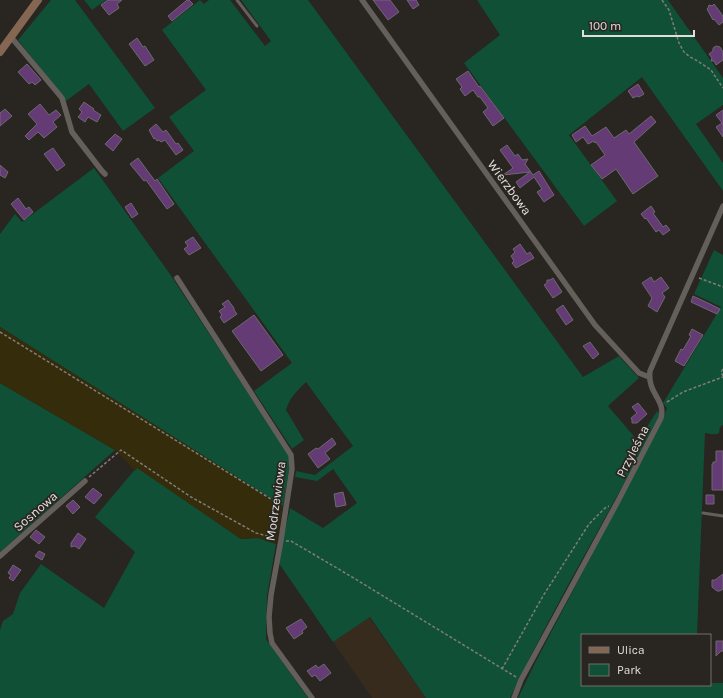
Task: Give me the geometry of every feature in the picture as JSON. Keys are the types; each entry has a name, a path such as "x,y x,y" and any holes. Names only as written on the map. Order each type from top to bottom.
{"main road":[{"path":"0,52 38,0"}],"street":[{"name":"Wierzbowa","path":"362,0 595,325 639,374 649,377"},
{"path":"11,37 62,98 72,132 102,171 106,174"},
{"path":"662,406 651,387 649,377 650,371 723,206"},
{"name":"Modrzewiowa","path":"177,278 292,455 292,469 271,595 269,617 270,633 272,643 312,698"},
{"name":"Przyleśna","path":"514,698 521,680 661,418 662,406"},
{"name":"Sosnowa","path":"0,556 85,481"}],"lane":[{"path":"237,0 257,26"},
{"path":"703,513 723,516"}],"path":[{"path":"662,0 669,10 679,43 684,52 712,70 723,88"},
{"path":"693,276 723,287"},
{"path":"0,332 285,508"},
{"path":"662,406 670,399 683,392 723,377 721,372 723,369"},
{"path":"85,481 121,450 191,497 256,533 281,540 291,541 521,680"},
{"path":"502,669 543,596 589,524 604,508 618,501"}],"shaded area":[{"path":"369,617 426,698 372,698 333,642"}],"green space":[{"path":"51,0 75,0 155,108 123,131 89,84 66,101 18,40"},
{"path":"84,0 106,0 92,10"},
{"path":"200,0 204,4 209,0 230,0 265,46 271,41 241,0 308,0 583,377 619,356 639,378 608,406 638,441 657,411 660,414 546,626 510,698 426,698 370,617 333,642 278,562 290,508 323,528 357,503 333,469 317,481 295,477 296,471 315,475 353,446 306,382 292,398 286,410 304,440 292,449 254,391 292,363 158,178 194,151 169,117 206,90 162,30"},
{"path":"477,0 668,0 723,78 723,105 696,124 723,163 723,191 642,77 569,135 617,201 584,226 464,63 500,35"},
{"path":"94,168 172,277 291,459 283,506 0,327 0,234 15,214 22,222"},
{"path":"714,250 723,255 723,425 720,427 719,433 717,434 705,433 697,634 581,634 581,686 711,686 711,683 723,683 723,698 518,698 663,419 667,408 663,403 721,307 694,294"},
{"path":"0,383 115,450 0,552"},
{"path":"137,467 241,539 258,538 276,544 267,596 266,639 308,698 0,698 0,630 3,621 13,614 20,593 41,564 104,608 135,552 95,517"}],"sand":[{"path":"0,327 283,506 276,544 258,538 241,539 137,468 135,471 115,450 0,383"}],"building":[{"path":"108,0 122,0 117,4 119,8 109,15 101,5"},
{"path":"187,0 193,4 172,21 168,16"},
{"path":"373,0 390,0 399,12 388,20"},
{"path":"407,0 416,0 419,5 413,9"},
{"path":"714,4 723,16 723,22 719,25 714,19 713,20 707,9 709,5 712,6"},
{"path":"137,38 143,47 145,46 154,60 145,66 129,44"},
{"path":"716,46 720,47 723,52 723,60 716,65 714,61 711,61 712,58 709,54"},
{"path":"27,64 41,80 35,85 32,82 29,84 18,72"},
{"path":"468,71 504,118 493,126 483,112 488,108 480,97 478,97 473,90 465,96 460,89 462,87 456,79"},
{"path":"638,84 644,94 633,98 628,91"},
{"path":"84,102 101,115 97,122 88,117 85,122 78,117 82,112 79,109"},
{"path":"40,104 49,115 56,110 61,115 53,122 57,127 44,138 38,132 29,140 25,136 37,124 28,114"},
{"path":"5,109 12,116 0,126 0,113"},
{"path":"723,110 723,137 716,127 722,123 716,115"},
{"path":"651,116 656,122 634,142 658,176 633,194 616,169 602,179 591,165 605,155 596,142 595,143 594,141 588,144 583,137 576,142 572,135 585,126 592,136 606,127 614,138 626,130 629,134"},
{"path":"156,124 163,132 166,130 176,144 178,143 183,150 176,155 165,140 161,142 159,140 157,141 155,138 154,139 149,130"},
{"path":"115,134 122,139 113,151 105,144"},
{"path":"507,145 515,156 518,154 522,160 528,159 525,164 533,175 539,171 554,195 544,202 537,192 542,189 534,177 520,188 516,182 530,172 503,175 513,168 500,150"},
{"path":"53,148 65,165 57,171 44,154"},
{"path":"138,158 155,181 157,179 174,204 167,209 146,180 144,181 130,164"},
{"path":"0,165 8,172 5,178 0,175"},
{"path":"18,198 26,209 29,207 33,212 24,220 11,204"},
{"path":"131,203 138,214 132,218 125,207"},
{"path":"651,206 655,212 653,213 663,227 666,225 670,230 663,235 659,230 656,232 646,218 645,219 641,214"},
{"path":"193,237 201,248 189,255 184,249 188,246 185,242"},
{"path":"520,244 527,254 530,252 534,258 516,268 512,263 514,261 511,256 515,252 513,249"},
{"path":"651,277 654,282 661,277 669,288 662,293 665,297 657,312 648,306 652,298 642,283"},
{"path":"553,278 562,292 553,298 544,285 547,283 547,280"},
{"path":"693,296 720,309 717,314 691,302"},
{"path":"228,300 237,314 224,323 220,317 222,315 219,311 225,307 222,304"},
{"path":"563,305 573,320 566,325 556,310"},
{"path":"254,315 283,355 261,371 232,331"},
{"path":"692,329 703,335 684,366 675,361 681,349 683,350 691,336 689,335"},
{"path":"590,342 599,354 593,359 583,346"},
{"path":"638,403 647,414 637,423 632,423 631,418 637,413 632,407"},
{"path":"332,438 336,444 325,453 330,459 318,468 308,454 316,448 318,449"},
{"path":"716,451 723,451 723,490 712,490 712,464 713,462 716,462"},
{"path":"93,488 102,495 94,504 85,497"},
{"path":"343,492 346,505 336,507 334,494"},
{"path":"706,495 714,495 714,504 706,504"},
{"path":"73,500 80,507 73,514 66,506"},
{"path":"36,530 45,537 39,544 30,537"},
{"path":"78,533 86,539 79,549 75,546 71,547 71,543"},
{"path":"39,551 45,554 42,560 35,556"},
{"path":"13,565 21,570 13,581 9,578 11,575 8,573"},
{"path":"723,574 723,589 717,591 712,587 712,580 715,580"},
{"path":"301,619 307,627 302,631 303,633 294,639 286,628"},
{"path":"716,641 723,641 723,651 716,656"},
{"path":"324,664 331,673 320,681 315,675 312,677 307,671 316,665 318,668"}]}
